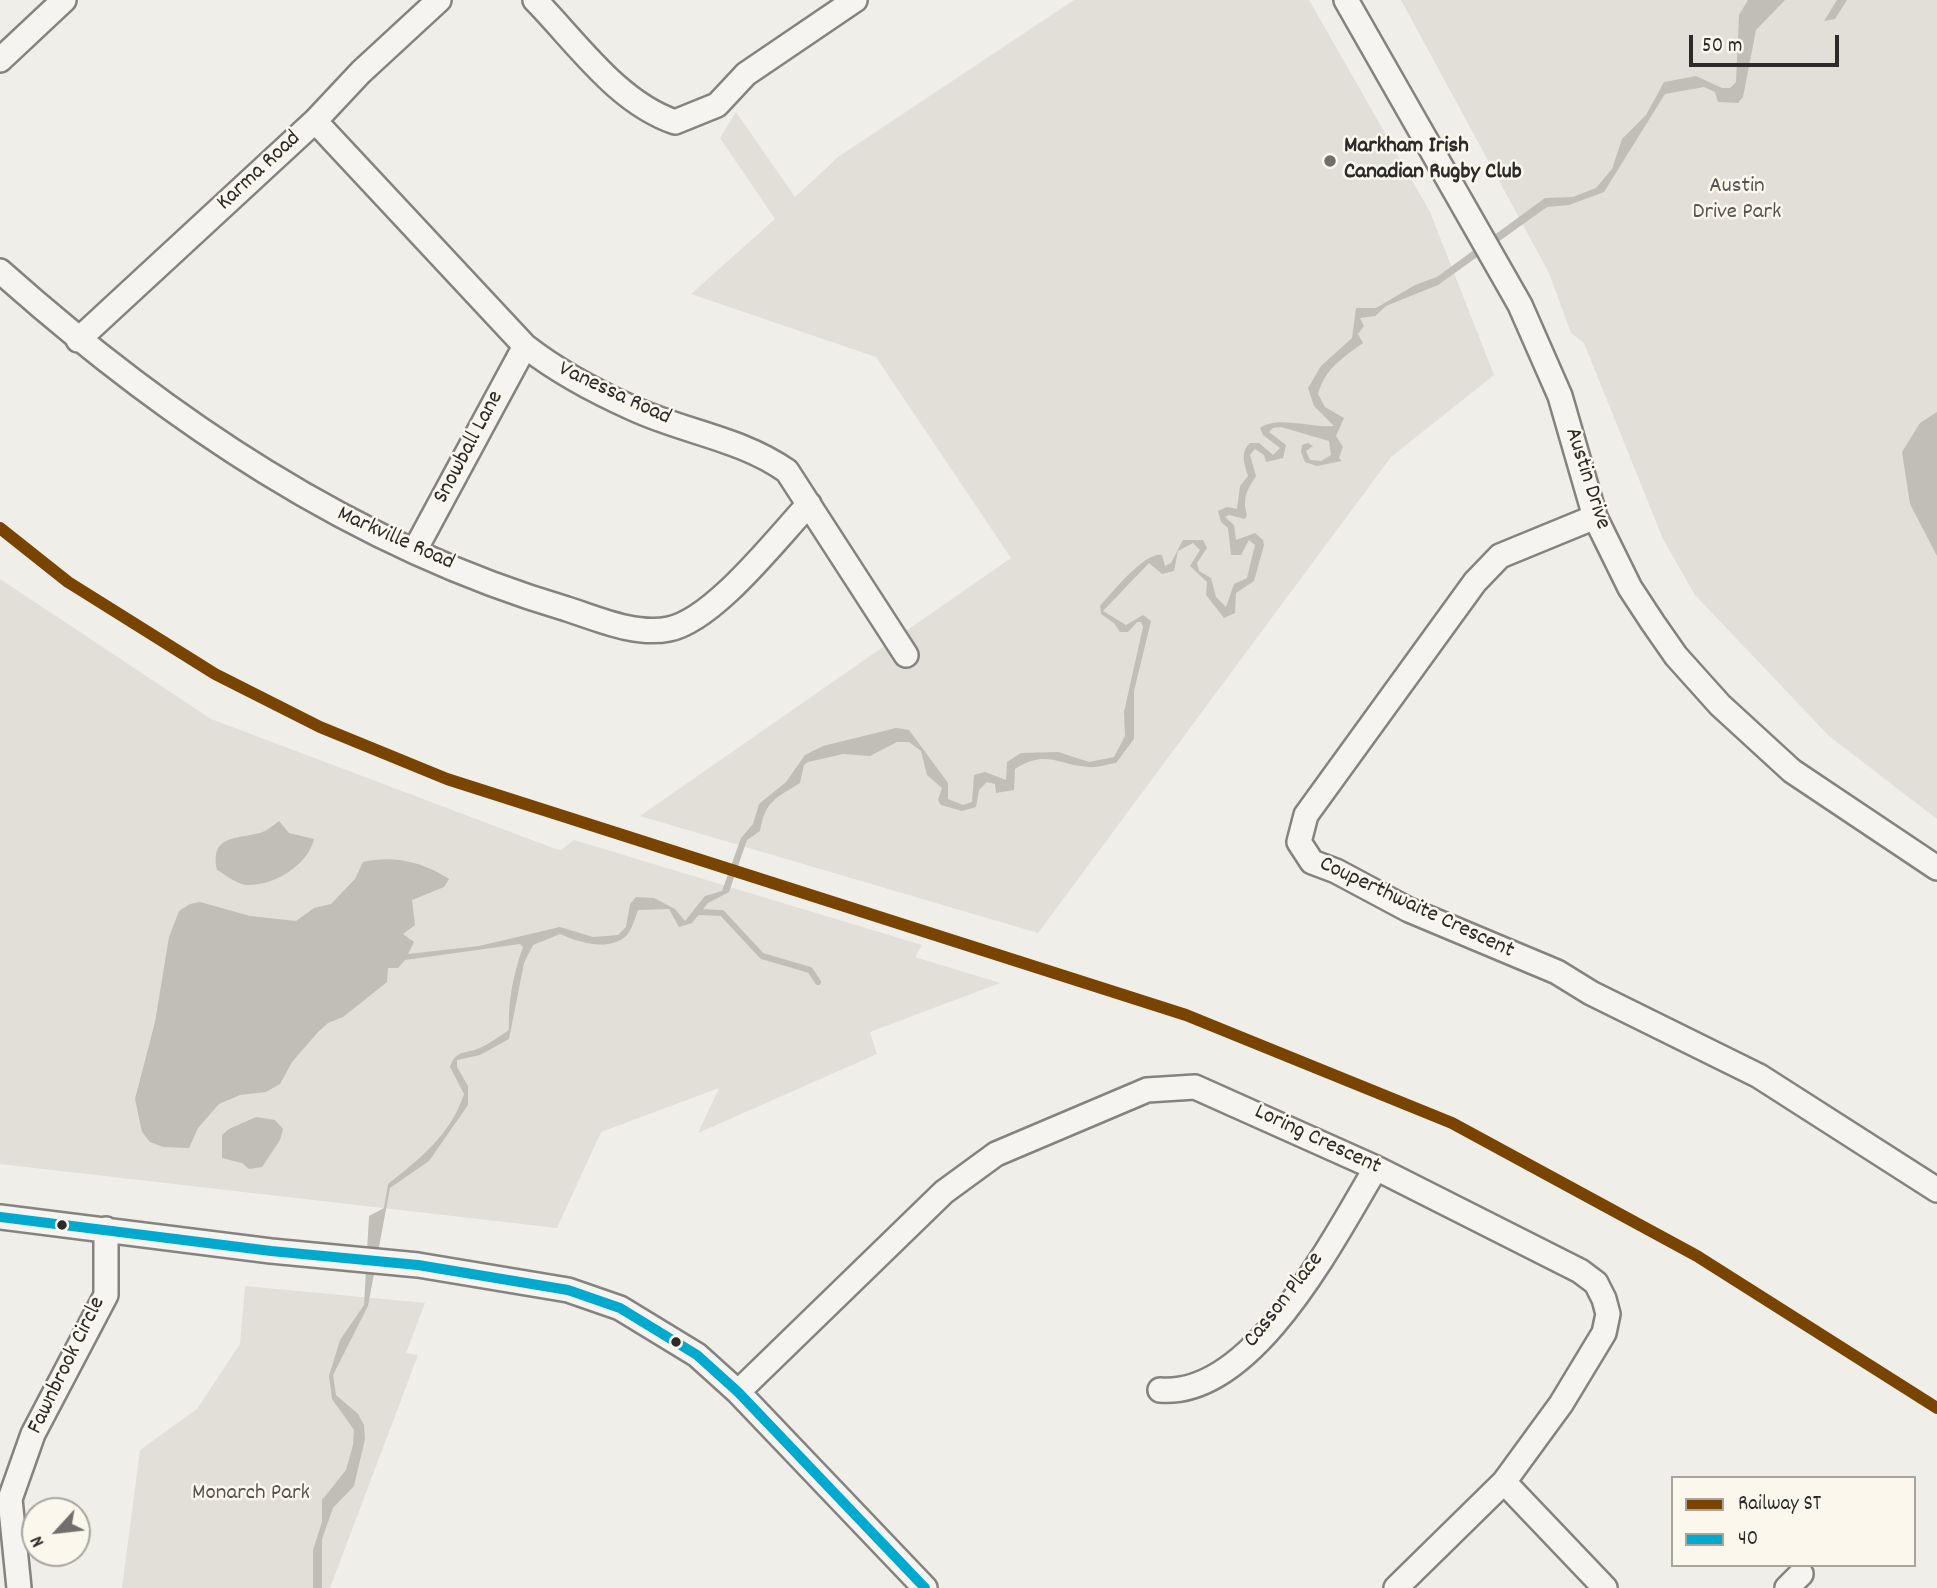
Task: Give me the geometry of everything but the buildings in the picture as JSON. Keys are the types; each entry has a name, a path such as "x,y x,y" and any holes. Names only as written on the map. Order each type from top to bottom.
{"street":[{"path":"0,60 64,0"},
{"name":"Karma Road","path":"78,340 315,121 361,72 439,0"},
{"path":"535,0 631,100 655,115 675,122 717,105 746,74 855,0"},
{"name":"Austin Drive","path":"1346,0 1525,316 1560,396 1595,517 1630,588 1676,656 1720,705 1792,771 1937,868"},
{"name":"Vanessa Road","path":"315,121 524,346 557,371 632,408 761,453 787,471 906,656"},
{"name":"Markville Road","path":"0,271 78,340 213,439 333,513 500,587 620,626 668,629 691,622 723,596 809,504"},
{"name":"Snowball Lane","path":"415,550 524,346"},
{"name":"Couperthwaite Crescent","path":"1595,517 1500,556 1475,582 1306,815 1299,842 1312,862 1336,871 1409,910 1557,972 1591,993 1759,1076 1937,1190"},
{"name":"Loring Crescent","path":"738,1392 944,1192 996,1154 1147,1090 1195,1087 1376,1168 1580,1270 1596,1283 1604,1299 1608,1314 1604,1333 1561,1404 1504,1482 1396,1588"},
{"name":"Casson Place","path":"1160,1390 1178,1391 1198,1385 1223,1373 1249,1350 1289,1303 1376,1168"},
{"path":"0,1217 383,1261 568,1290 620,1308 697,1355 738,1392 925,1588"},
{"name":"Fawnbrook Circle","path":"19,1588 5,1498 33,1434 106,1295 106,1229"},
{"path":"1504,1482 1605,1588"}],"green space":[{"path":"1074,0 1309,0 1430,212 1494,375 1391,457 1038,933 640,816 1011,558 876,357 691,294 775,219 720,138 736,112 795,197 838,157"},
{"name":"Austin Drive Park","path":"1401,0 1937,0 1937,819 1829,736 1695,595 1663,539 1584,343 1571,333 1549,273"},
{"path":"0,579 211,719 553,848 561,850 574,840 922,945 915,957 1000,983 870,1032 877,1054 698,1133 719,1088 601,1132 557,1228 0,1164"},
{"name":"Monarch Park","path":"245,1286 425,1303 406,1353 418,1355 330,1588 122,1588 140,1450 197,1409 240,1344"}],"shaded area":[{"path":"1748,0 1785,0 1756,30 1743,97 1738,103 1718,102 1715,92 1704,87 1665,94 1604,192 1569,205 1547,207 1438,285 1386,306 1375,316 1360,318 1364,326 1358,334 1363,343 1330,371 1318,394 1325,407 1344,418 1336,436 1343,447 1339,458 1342,461 1317,466 1305,462 1301,452 1302,445 1308,443 1313,446 1306,451 1310,460 1321,461 1331,455 1329,441 1281,427 1273,428 1269,432 1286,445 1283,458 1266,462 1264,455 1255,449 1250,455 1256,476 1246,494 1247,515 1245,519 1229,515 1225,517 1234,525 1236,540 1255,533 1263,540 1264,545 1254,581 1236,593 1235,613 1224,618 1206,595 1207,582 1190,566 1200,550 1193,543 1178,551 1174,571 1162,574 1149,563 1103,611 1126,625 1143,615 1151,621 1134,691 1134,739 1116,763 1092,767 1035,760 1015,769 1014,790 996,793 995,784 987,782 979,790 976,807 962,811 941,805 938,800 942,788 927,775 921,751 909,742 897,742 870,756 843,754 808,762 804,765 800,783 773,801 765,813 760,831 747,840 729,892 708,903 692,923 679,927 669,909 638,910 626,936 611,944 593,944 560,934 533,945 524,963 509,1039 480,1055 457,1060 457,1067 468,1086 468,1105 429,1161 390,1188 368,1306 333,1375 336,1395 358,1414 364,1425 365,1439 354,1486 333,1508 322,1539 322,1588 313,1588 313,1550 322,1522 322,1500 346,1470 353,1445 354,1430 332,1399 329,1376 340,1340 364,1305 369,1216 384,1208 388,1184 434,1144 451,1121 464,1094 450,1067 455,1057 480,1048 509,1030 512,988 523,947 520,944 405,960 398,968 388,968 387,982 343,1017 328,1023 318,1032 292,1062 280,1084 266,1092 240,1095 219,1104 198,1128 189,1148 163,1147 150,1142 142,1132 135,1099 155,1022 169,937 179,911 190,904 200,902 250,916 296,921 314,908 331,904 355,879 363,862 385,859 418,864 449,879 444,887 412,900 415,925 403,934 414,942 408,954 479,946 560,927 593,937 618,935 626,927 630,904 636,897 654,898 675,909 685,921 705,896 722,891 741,838 753,824 759,804 786,782 805,755 823,746 896,728 909,730 948,783 948,799 963,805 972,802 974,775 985,772 1006,780 1007,762 1021,753 1058,752 1089,762 1114,757 1125,736 1124,712 1143,627 1141,622 1137,622 1128,632 1120,632 1114,623 1101,614 1100,606 1129,574 1147,560 1162,555 1165,566 1171,563 1183,540 1203,540 1207,548 1197,563 1199,571 1211,578 1216,597 1226,607 1234,584 1247,578 1255,545 1249,540 1241,555 1231,555 1228,528 1221,522 1218,511 1227,507 1237,509 1240,486 1248,476 1244,454 1250,443 1259,443 1273,455 1280,448 1263,435 1260,428 1275,422 1334,426 1314,406 1308,388 1321,366 1352,338 1356,308 1376,308 1415,285 1437,277 1545,198 1573,197 1596,188 1612,169 1622,139 1646,115 1664,82 1696,76 1722,88 1730,88 1736,82 1739,15"},
{"path":"1837,0 1847,0 1835,19 1824,21"},
{"path":"1937,412 1937,556 1910,504 1902,452 1920,423"},
{"path":"279,821 289,833 314,839 311,848 297,865 268,882 247,885 236,882 217,870 217,850 221,844 234,838 263,832"},
{"path":"256,1117 275,1120 283,1129 280,1140 262,1167 249,1169 242,1163 222,1158 222,1135"}],"waterway":[{"path":"700,912 722,913 762,956 810,970 818,982"}],"rail line":[{"name":"ST","path":"0,528 68,582 215,674 320,727 447,779 1186,1015 1452,1123 1697,1256 1937,1408"}],"transit line":[{"name":"40","path":"0,1217 271,1251 418,1265 568,1290 620,1308 697,1355 738,1392 925,1588"}],"place":[{"name":"Markham Irish Canadian Rugby Club","path":"1330,161"}]}
